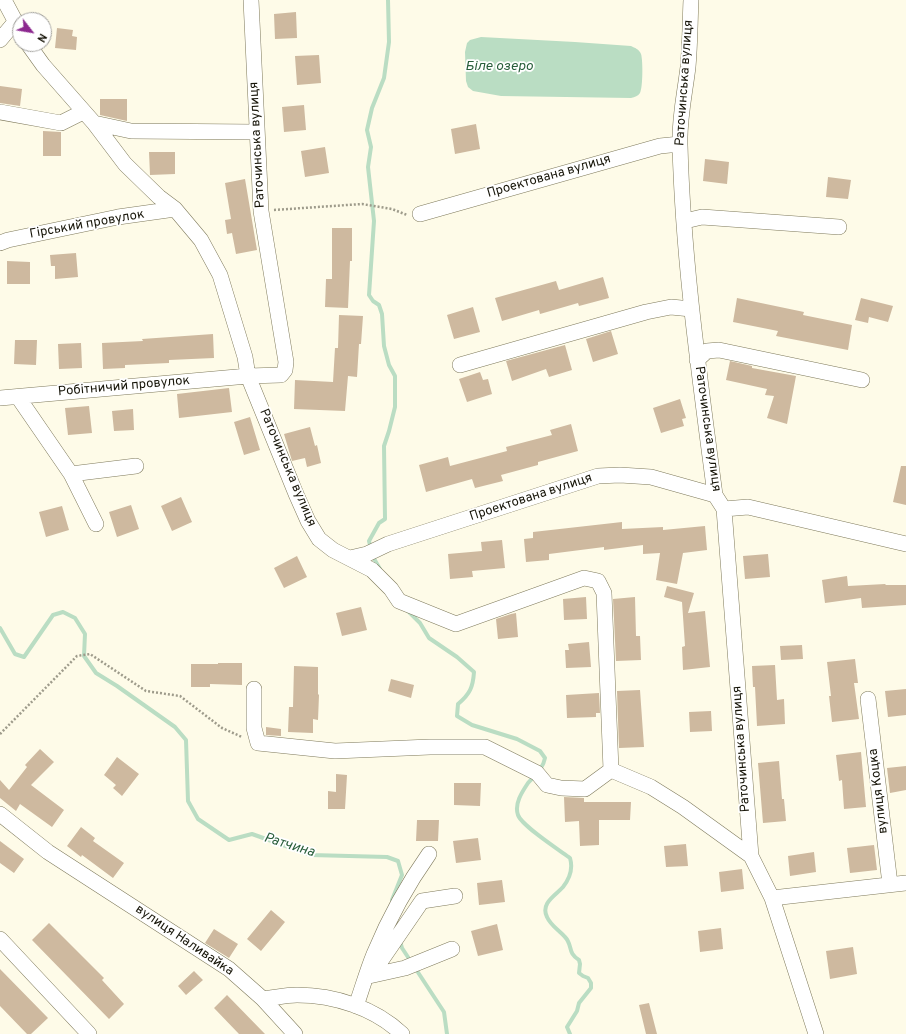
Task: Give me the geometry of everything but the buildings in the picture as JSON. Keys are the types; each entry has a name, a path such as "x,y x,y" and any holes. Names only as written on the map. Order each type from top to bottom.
{"street":[{"path":"4,0 12,15"},
{"name":"Раточинська вулиця","path":"248,376 280,375 285,370 261,211 250,0"},
{"name":"Раточинська вулиця","path":"691,0 688,66 682,106 680,144 691,309 715,495 724,509 751,856 772,898 816,1034"},
{"path":"0,40 12,31"},
{"name":"Раточинська вулиця","path":"34,52 83,112 94,123 125,164 158,197 175,209 201,240 220,275 245,357 248,376 290,481 308,521 319,539 333,550 372,570 399,600 456,624 584,578 598,581 604,593 611,770 651,787 683,806 751,856"},
{"path":"0,112 61,123 83,112"},
{"path":"94,123 131,131 256,132"},
{"name":"Проектована вулиця","path":"420,214 660,146 680,144"},
{"name":"Гірський провулок","path":"0,243 8,240 118,217 175,209"},
{"path":"685,221 702,217 839,227"},
{"path":"460,365 646,312 671,307 691,309"},
{"path":"697,360 707,351 719,350 862,380"},
{"name":"Робітничий провулок","path":"0,398 248,376"},
{"path":"18,397 71,474 96,524"},
{"path":"71,474 136,466"},
{"name":"Проектована вулиця","path":"350,558 367,554 388,544 598,476 652,477 715,495"},
{"path":"724,509 748,507 906,544"},
{"path":"254,689 254,728 258,743 335,751 430,747 485,747 537,773 547,785 561,788 585,789 611,770"},
{"name":"вулиця Коцка","path":"868,699 890,884"},
{"name":"вулиця Наливайка","path":"0,814 48,852 229,969 263,999 295,1034"},
{"path":"356,1006 367,981 374,955 396,908 411,880 429,854"},
{"path":"772,898 906,883"},
{"path":"367,981 422,901 455,896"},
{"path":"0,939 89,1034"},
{"path":"367,981 405,968 452,949"},
{"path":"263,999 295,995 323,996 356,1006 378,1016 402,1034"}],"path":[{"path":"261,211 362,204 392,209"},
{"path":"0,734 77,656 90,654 146,691 180,696 222,728 258,743"}],"water":[{"name":"Біле озеро","path":"481,37 631,46 639,51 642,57 642,80 640,93 631,98 501,96 473,91 468,87 466,81 465,52 467,43 470,40"}],"waterway":[{"path":"380,569 373,557 369,541 379,523 385,519 384,446 395,407 395,376 389,365 384,346 382,314 379,305 373,301 369,295 374,221 368,167 371,147 367,130 372,108 384,78 389,42 388,0"},
{"path":"408,611 420,623 429,638 457,657 474,672 470,690 458,704 457,716 472,725 517,739 540,751 545,758 541,769 528,783 521,794 517,811 521,820 526,825 541,838 570,858 571,862 571,869 567,880 563,887 547,903 545,912 551,923 563,934 569,943 573,955 579,960 579,973 588,978 591,983 591,988 579,1003 577,1011 567,1027 570,1034"},
{"name":"Ратчина","path":"0,628 15,654 24,657 53,615 63,612 75,618 85,634 84,656 96,673 175,727 186,740 188,801 198,819 229,840 252,834 311,855 387,857 398,861 402,875 392,900"},
{"name":"Ратчина","path":"400,941 402,948 444,1012 447,1034"}]}
